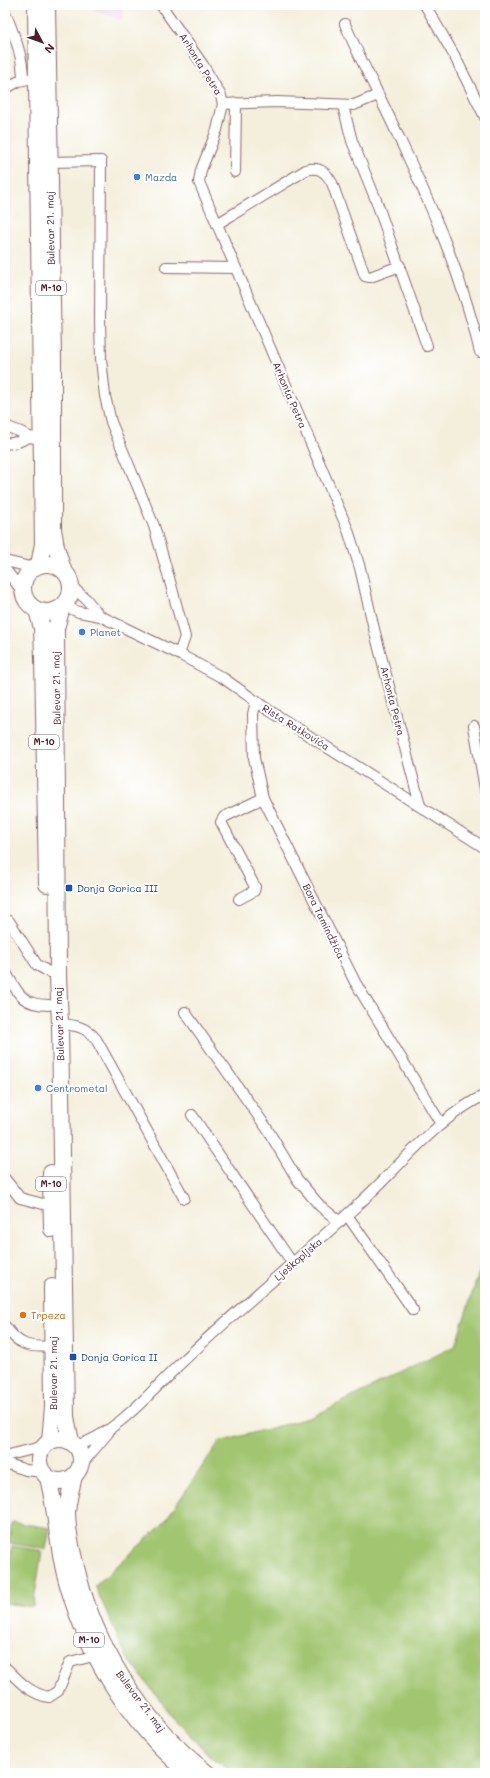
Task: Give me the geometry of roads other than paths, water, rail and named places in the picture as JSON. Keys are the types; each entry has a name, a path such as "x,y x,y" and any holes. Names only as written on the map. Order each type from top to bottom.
{"main road":[{"name":"Bulevar 21. maj","path":"36,5 30,79 35,438 43,544 37,567 27,576 23,587 28,603 37,610 42,628 49,1005 53,1346 53,1407 48,1443 39,1458 54,1504 60,1548 70,1591 85,1633 117,1692 139,1722 168,1755 188,1773"},
{"name":"Bulevar 21. maj","path":"47,5 53,360 53,529 56,547 63,570 68,575 72,587 56,628 58,976 60,1024 64,1370 66,1417 73,1444 80,1451 78,1471 68,1502 68,1529 77,1571 97,1630 122,1678 146,1711 167,1736 207,1773"},
{"path":"37,567 52,564 63,570"},
{"path":"37,610 50,612 63,607"},
{"path":"48,1443 64,1439 73,1444"},
{"path":"45,1475 61,1482 78,1471"}],"street":[{"name":"Arhonta Petra","path":"161,5 203,65 221,96 223,104 217,130 199,177 201,187 348,530 360,568 374,629 420,805"},
{"path":"425,5 454,54 485,117"},
{"path":"5,12 20,50 23,64 30,79 5,89"},
{"path":"345,24 417,175 450,257 467,305 480,352"},
{"path":"223,104 321,103 343,106 354,105 378,95"},
{"path":"235,172 236,103"},
{"path":"343,106 352,140 376,200 427,346"},
{"path":"49,162 101,161 100,321 101,359 105,396 111,422 154,526 171,585 184,637 179,654"},
{"path":"216,224 306,170 316,168 326,174 332,183 364,276 370,277 400,266"},
{"path":"166,267 236,268"},
{"path":"5,426 35,438"},
{"path":"5,444 35,438"},
{"path":"5,561 37,567"},
{"path":"5,569 24,592"},
{"name":"Rista Ratkovića","path":"72,587 86,599 100,616"},
{"name":"Rista Ratkovića","path":"63,607 100,616 179,654 230,682 256,701 485,848"},
{"name":"Bora Tamindžića","path":"256,701 253,714 254,758 263,798 355,982 441,1124"},
{"path":"474,726 485,789"},
{"path":"239,899 254,890 255,887 221,822 224,817 263,798"},
{"path":"8,921 37,965 48,972"},
{"path":"5,971 22,998 32,1004 49,1005"},
{"path":"185,1012 266,1127 297,1179 320,1206 343,1219 413,1310"},
{"path":"60,1024 80,1026 86,1029 96,1039 184,1198"},
{"name":"Lješkopljska","path":"78,1471 113,1427 212,1334 343,1219 441,1124 460,1110 485,1095"},
{"path":"192,1115 293,1264"},
{"path":"5,1179 20,1198 51,1206"},
{"path":"5,1326 12,1336 20,1342 32,1346 53,1346"},
{"name":"Lješkopljska","path":"73,1444 88,1442 113,1427"},
{"path":"5,1456 48,1443"},
{"path":"5,1463 45,1475"},
{"path":"5,1667 33,1692 40,1696 49,1697 58,1691 61,1686 66,1669 70,1662 97,1655"}],"place":[{"name":"Mazda","path":"137,177"},
{"name":"Planet","path":"82,632"},
{"name":"Donja Gorica III","path":"69,888"},
{"name":"Centrometal","path":"38,1088"},
{"name":"Trpeza","path":"23,1315"},
{"name":"Donja Gorica II","path":"73,1357"}]}
